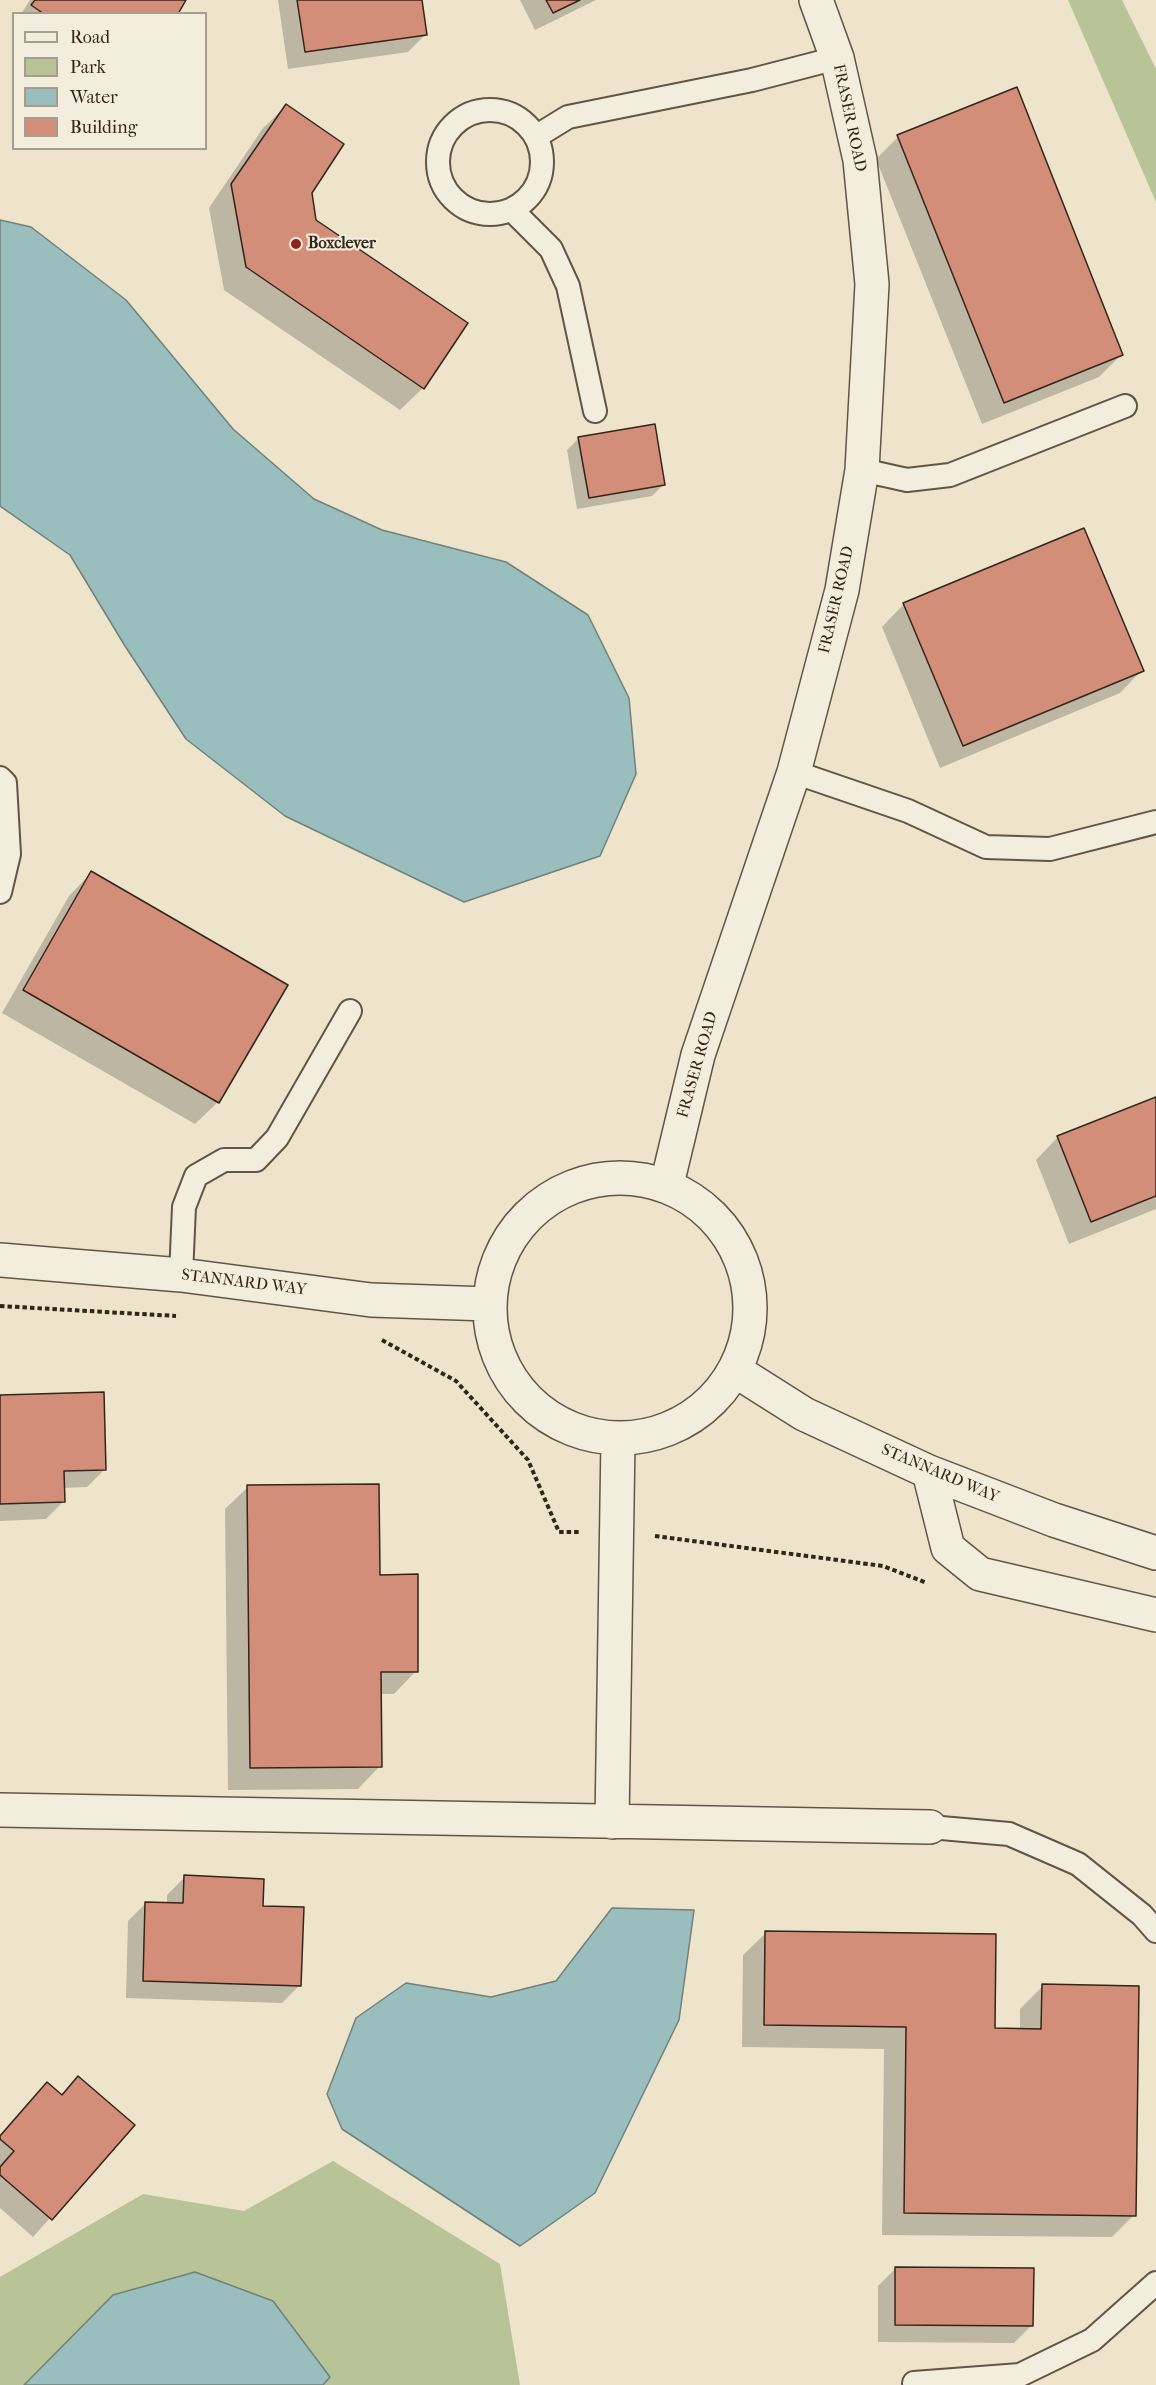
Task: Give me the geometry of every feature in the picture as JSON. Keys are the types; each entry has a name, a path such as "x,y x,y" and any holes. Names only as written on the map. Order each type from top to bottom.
{"street":[{"name":"FRASER ROAD","path":"667,1184 698,1055 794,772 842,590 862,470 872,284 860,160 837,58 816,0"},
{"path":"622,1176 667,1184 702,1204 737,1246 750,1283 751,1324 736,1371 701,1412 658,1434 618,1440 565,1428 522,1396 497,1356 488,1304 501,1253 533,1208 575,1184 622,1176"},
{"name":"STANNARD WAY","path":"0,1260 181,1275 370,1300 488,1304"},
{"name":"STANNARD WAY","path":"736,1371 804,1414 929,1472 1054,1520 1156,1553"},
{"path":"612,1822 619,1531 618,1440"},
{"path":"929,1472 948,1548 980,1574 1156,1615"},
{"path":"0,1810 930,1827"}],"lane":[{"path":"537,136 568,117 752,80 837,58"},
{"path":"492,108 511,113 537,136 544,166 536,192 513,211 484,216 463,209 444,189 437,162 445,135 465,116 492,108"},
{"path":"513,211 551,249 568,286 595,411"},
{"path":"862,470 907,480 950,475 1125,406"},
{"path":"794,772 908,811 986,847 1050,849 1156,822"},
{"path":"0,778 5,783 9,854 0,892"},
{"path":"181,1275 184,1207 196,1176 224,1160 256,1160 278,1138 350,1011"},
{"path":"930,1827 1009,1834 1078,1864 1142,1915 1156,1930"},
{"path":"914,2383 1020,2375 1092,2340 1156,2283"}],"path":[{"path":"0,1306 186,1316"},
{"path":"376,1336 456,1381 528,1460 559,1532 619,1531 883,1566 937,1587"}],"green space":[{"path":"1068,0 1122,0 1156,69 1156,202"},
{"path":"333,2161 500,2264 520,2385 0,2385 0,2277 143,2194 244,2211"}],"water":[{"path":"0,220 31,227 126,300 233,429 314,499 382,530 506,562 588,615 629,698 636,774 600,856 464,902 285,816 186,739 125,646 70,555 0,506"},
{"path":"612,1908 694,1910 679,2020 595,2193 520,2246 342,2129 327,2094 356,2018 406,1983 491,1997 556,1981"},
{"path":"195,2272 273,2301 330,2377 323,2385 24,2385 113,2295"}],"building":[{"path":"35,0 186,0 179,12 41,12 31,5"},
{"path":"297,0 422,0 427,35 305,52"},
{"path":"546,0 580,0 553,13"},
{"path":"1017,87 1123,355 1004,403 897,135"},
{"name":"Boxclever","path":"286,104 344,144 312,193 316,220 468,323 424,389 246,267 231,184"},
{"path":"655,424 665,485 589,498 578,437"},
{"path":"1084,528 1144,671 963,746 903,603"},
{"path":"91,871 288,985 219,1103 23,990"},
{"path":"1156,1097 1156,1196 1091,1222 1057,1136"},
{"path":"104,1392 106,1470 64,1471 65,1502 0,1504 0,1395"},
{"path":"379,1484 380,1575 418,1574 418,1672 381,1672 382,1767 250,1768 247,1485"},
{"path":"184,1875 264,1879 263,1906 304,1907 301,1986 143,1981 145,1902 183,1903"},
{"path":"765,1931 996,1934 995,2028 1041,2029 1042,1984 1139,1986 1136,2216 904,2213 906,2027 764,2025"},
{"path":"78,2076 135,2125 52,2220 0,2175 0,2167 14,2151 0,2139 0,2136 47,2082 62,2095"},
{"path":"895,2267 1034,2268 1033,2326 895,2325"}],"place":[{"name":"Boxclever","path":"296,244"}]}
